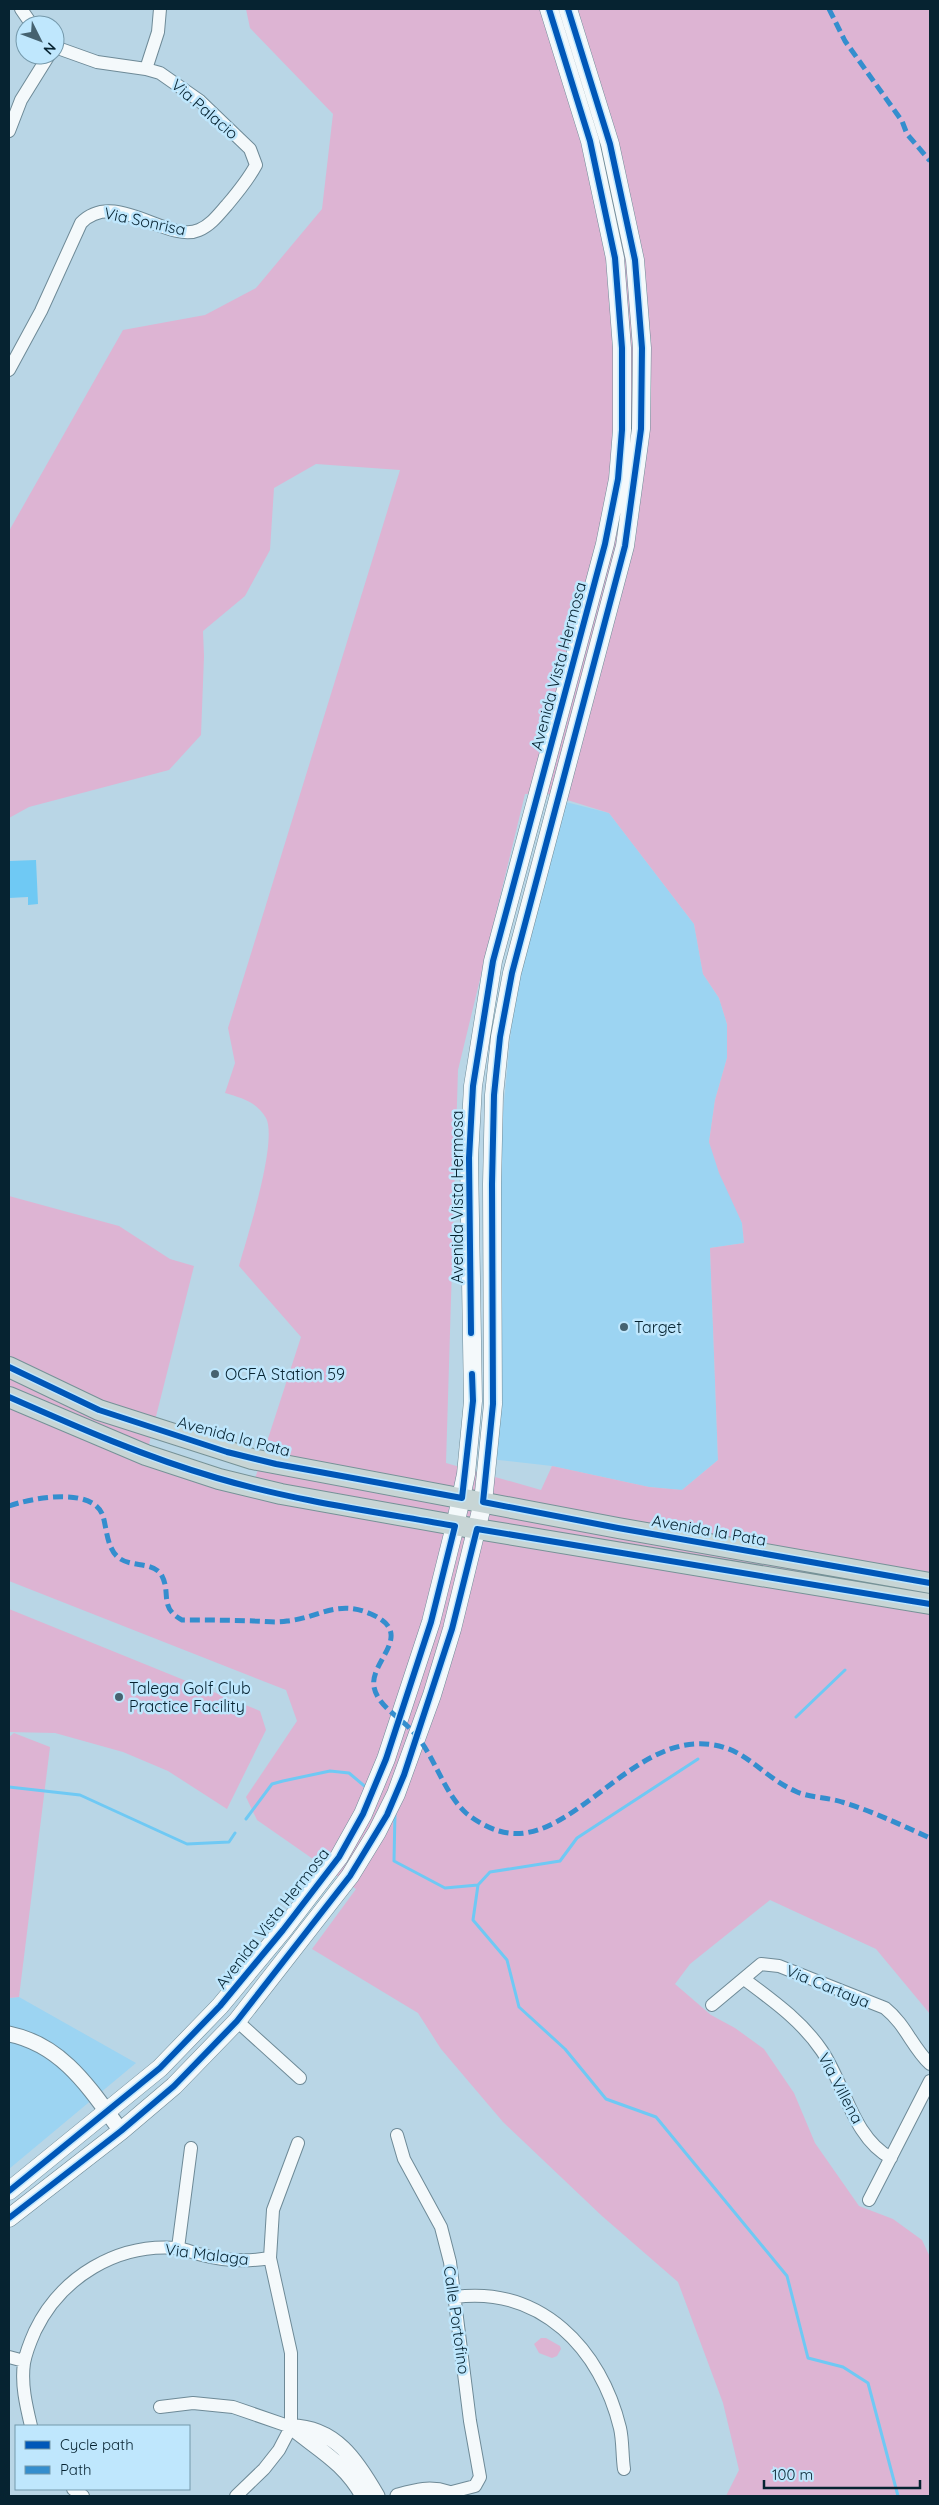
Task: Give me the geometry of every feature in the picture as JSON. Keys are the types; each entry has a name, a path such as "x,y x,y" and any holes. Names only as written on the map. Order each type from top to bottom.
{"highway":[{"name":"Avenida la Pata","path":"9,1367 99,1410 227,1452 276,1464 618,1528 930,1583"},
{"path":"9,1397 96,1435 219,1479 335,1505 930,1604"}],"main road":[{"name":"Avenida Vista Hermosa","path":"9,2191 108,2113 160,2068 220,2006 339,1857 359,1820 386,1759 431,1622 456,1526 462,1498 473,1401 469,1158 473,1086 498,942 605,544 618,479 622,430 622,348 615,258 590,141 549,9"},
{"name":"Avenida Vista Hermosa","path":"9,2218 121,2131 174,2086 237,2021 350,1876 382,1823 404,1775 432,1695 452,1629 483,1502 493,1404 492,1184 494,1095 500,1037 512,973 625,546 641,429 642,348 635,260 610,144 568,9"}],"street":[{"path":"146,69 158,32 160,9"},
{"name":"Via Palacio","path":"65,51 97,62 146,69 160,73 200,101 250,149 256,164"},
{"path":"9,131 21,100 42,65"},
{"name":"Via Sonrisa","path":"9,370 42,311 81,223 88,216 101,210 182,231 198,231 210,224 249,179 256,164"},
{"name":"Via Cartaya","path":"712,2005 762,1964 779,1966 885,2008 899,2020 923,2057 930,2064"},
{"name":"Via Villena","path":"744,1979 786,2010 822,2051 868,2140 880,2152 891,2158"},
{"path":"237,2021 300,2078"},
{"path":"9,2034 38,2044 66,2061 121,2131"},
{"path":"869,2200 930,2081"},
{"name":"Calle Portofino","path":"397,2135 404,2159 441,2227 456,2297 470,2422 480,2477 475,2486 447,2495 435,2489 423,2489 398,2496"},
{"name":"Via Malaga","path":"236,2496 264,2469 279,2450 291,2427 291,2353 270,2258 273,2210 298,2143"},
{"path":"178,2248 191,2148"},
{"name":"Via Malaga","path":"31,2425 25,2403 24,2361 43,2314 80,2276 102,2261 127,2252 178,2248 203,2256 234,2260 270,2258"},
{"path":"456,2297 474,2294 502,2298 549,2316 568,2331 588,2356 603,2380 620,2428 624,2469"},
{"path":"9,2357 24,2361"},
{"path":"160,2407 193,2403 233,2407 291,2427 333,2457 348,2473 363,2496"},
{"path":"291,2427 309,2427 344,2448 357,2462 377,2496"}],"shaded area":[{"path":"246,9 930,9 930,2014 876,1949 770,1900 690,1964 675,1984 711,2015 735,2028 764,2049 794,2093 815,2143 859,2206 893,2219 922,2240 930,2257 930,2496 726,2496 739,2470 723,2403 678,2282 602,2216 503,2122 441,2049 418,2013 312,1949 356,1889 257,1820 246,1797 297,1721 286,1690 9,1581 9,1196 119,1226 170,1259 194,1266 145,1460 186,1479 250,1494 301,1337 239,1266 265,1168 269,1130 266,1118 254,1104 225,1093 235,1063 228,1028 400,470 316,464 274,488 270,550 245,596 203,631 201,735 169,770 29,807 9,818 9,531 123,330 205,315 256,288 322,209 333,114 250,28","holes":["525,794 548,794 609,813 694,924 703,974 719,998 727,1024 727,1058 715,1100 709,1142 719,1173 742,1223 744,1243 710,1248 718,1460 682,1490 649,1487 552,1466 541,1490 446,1463 458,1070"]},
{"path":"562,801 609,813 694,924 703,974 719,998 727,1024 727,1058 715,1100 709,1142 742,1223 744,1243 710,1248 718,1460 682,1490 649,1487 552,1466 490,1459 498,1166 516,977"},
{"path":"36,860 38,904 28,905 28,897 9,898 9,861"},
{"name":"Talega Golf Club Practice Facility","path":"9,1609 260,1711 266,1730 227,1809 168,1771 123,1752 55,1733 9,1732"},
{"path":"14,1733 50,1747 19,1997 9,1998 9,1737"},
{"path":"19,1997 136,2063 9,2169 9,1998"},
{"path":"541,2338 546,2338 560,2346 561,2349 557,2356 552,2358 539,2353 534,2344"}],"waterway":[{"path":"796,1717 845,1670"},
{"path":"478,1885 490,1872 560,1861 577,1838 698,1759"},
{"path":"246,1819 272,1784 283,1781 330,1771 349,1773 368,1789"},
{"path":"9,1787 80,1795 187,1844 229,1842 235,1833"},
{"path":"395,1812 394,1861 445,1888 478,1885 473,1920 507,1960 519,2007 565,2049 606,2099 656,2117 787,2276 808,2358 843,2367 868,2383 898,2496"}],"marked path":[{"path":"829,9 845,41 902,121 907,134 930,161"},
{"path":"9,1506 32,1500 61,1497 87,1501 97,1507 103,1516 108,1539 115,1554 129,1563 157,1570 161,1574 166,1587 170,1610 182,1620 283,1622 348,1608 371,1614 384,1622 390,1630 391,1639 374,1677 376,1694 380,1701 421,1742 458,1804 473,1818 495,1830 523,1833 547,1827 570,1814 642,1763 668,1750 694,1744 711,1744 737,1753 795,1791 806,1795 836,1800 886,1818 930,1838"}],"cycle path":[{"path":"471,1333 469,1158 473,1086 493,961 605,544 618,479 622,430 622,348 615,258 590,141 549,9"},
{"path":"568,9 610,144 635,260 642,348 641,429 625,546 512,973 500,1037 494,1095 492,1184 493,1404 483,1502 618,1528 930,1583"},
{"path":"9,1367 99,1410 227,1452 276,1464 462,1498 473,1401 472,1374"},
{"path":"9,1397 137,1451 217,1478 306,1500 455,1526 431,1622 386,1759 363,1814 339,1857 283,1930 220,2006 160,2068 9,2191"},
{"path":"9,2218 121,2131 174,2086 237,2021 350,1876 387,1815 404,1775 452,1629 477,1529 930,1604"}],"place":[{"name":"Target","path":"624,1327"},
{"name":"OCFA Station 59","path":"215,1374"},
{"name":"Talega Golf Club Practice Facility","path":"119,1697"}]}
